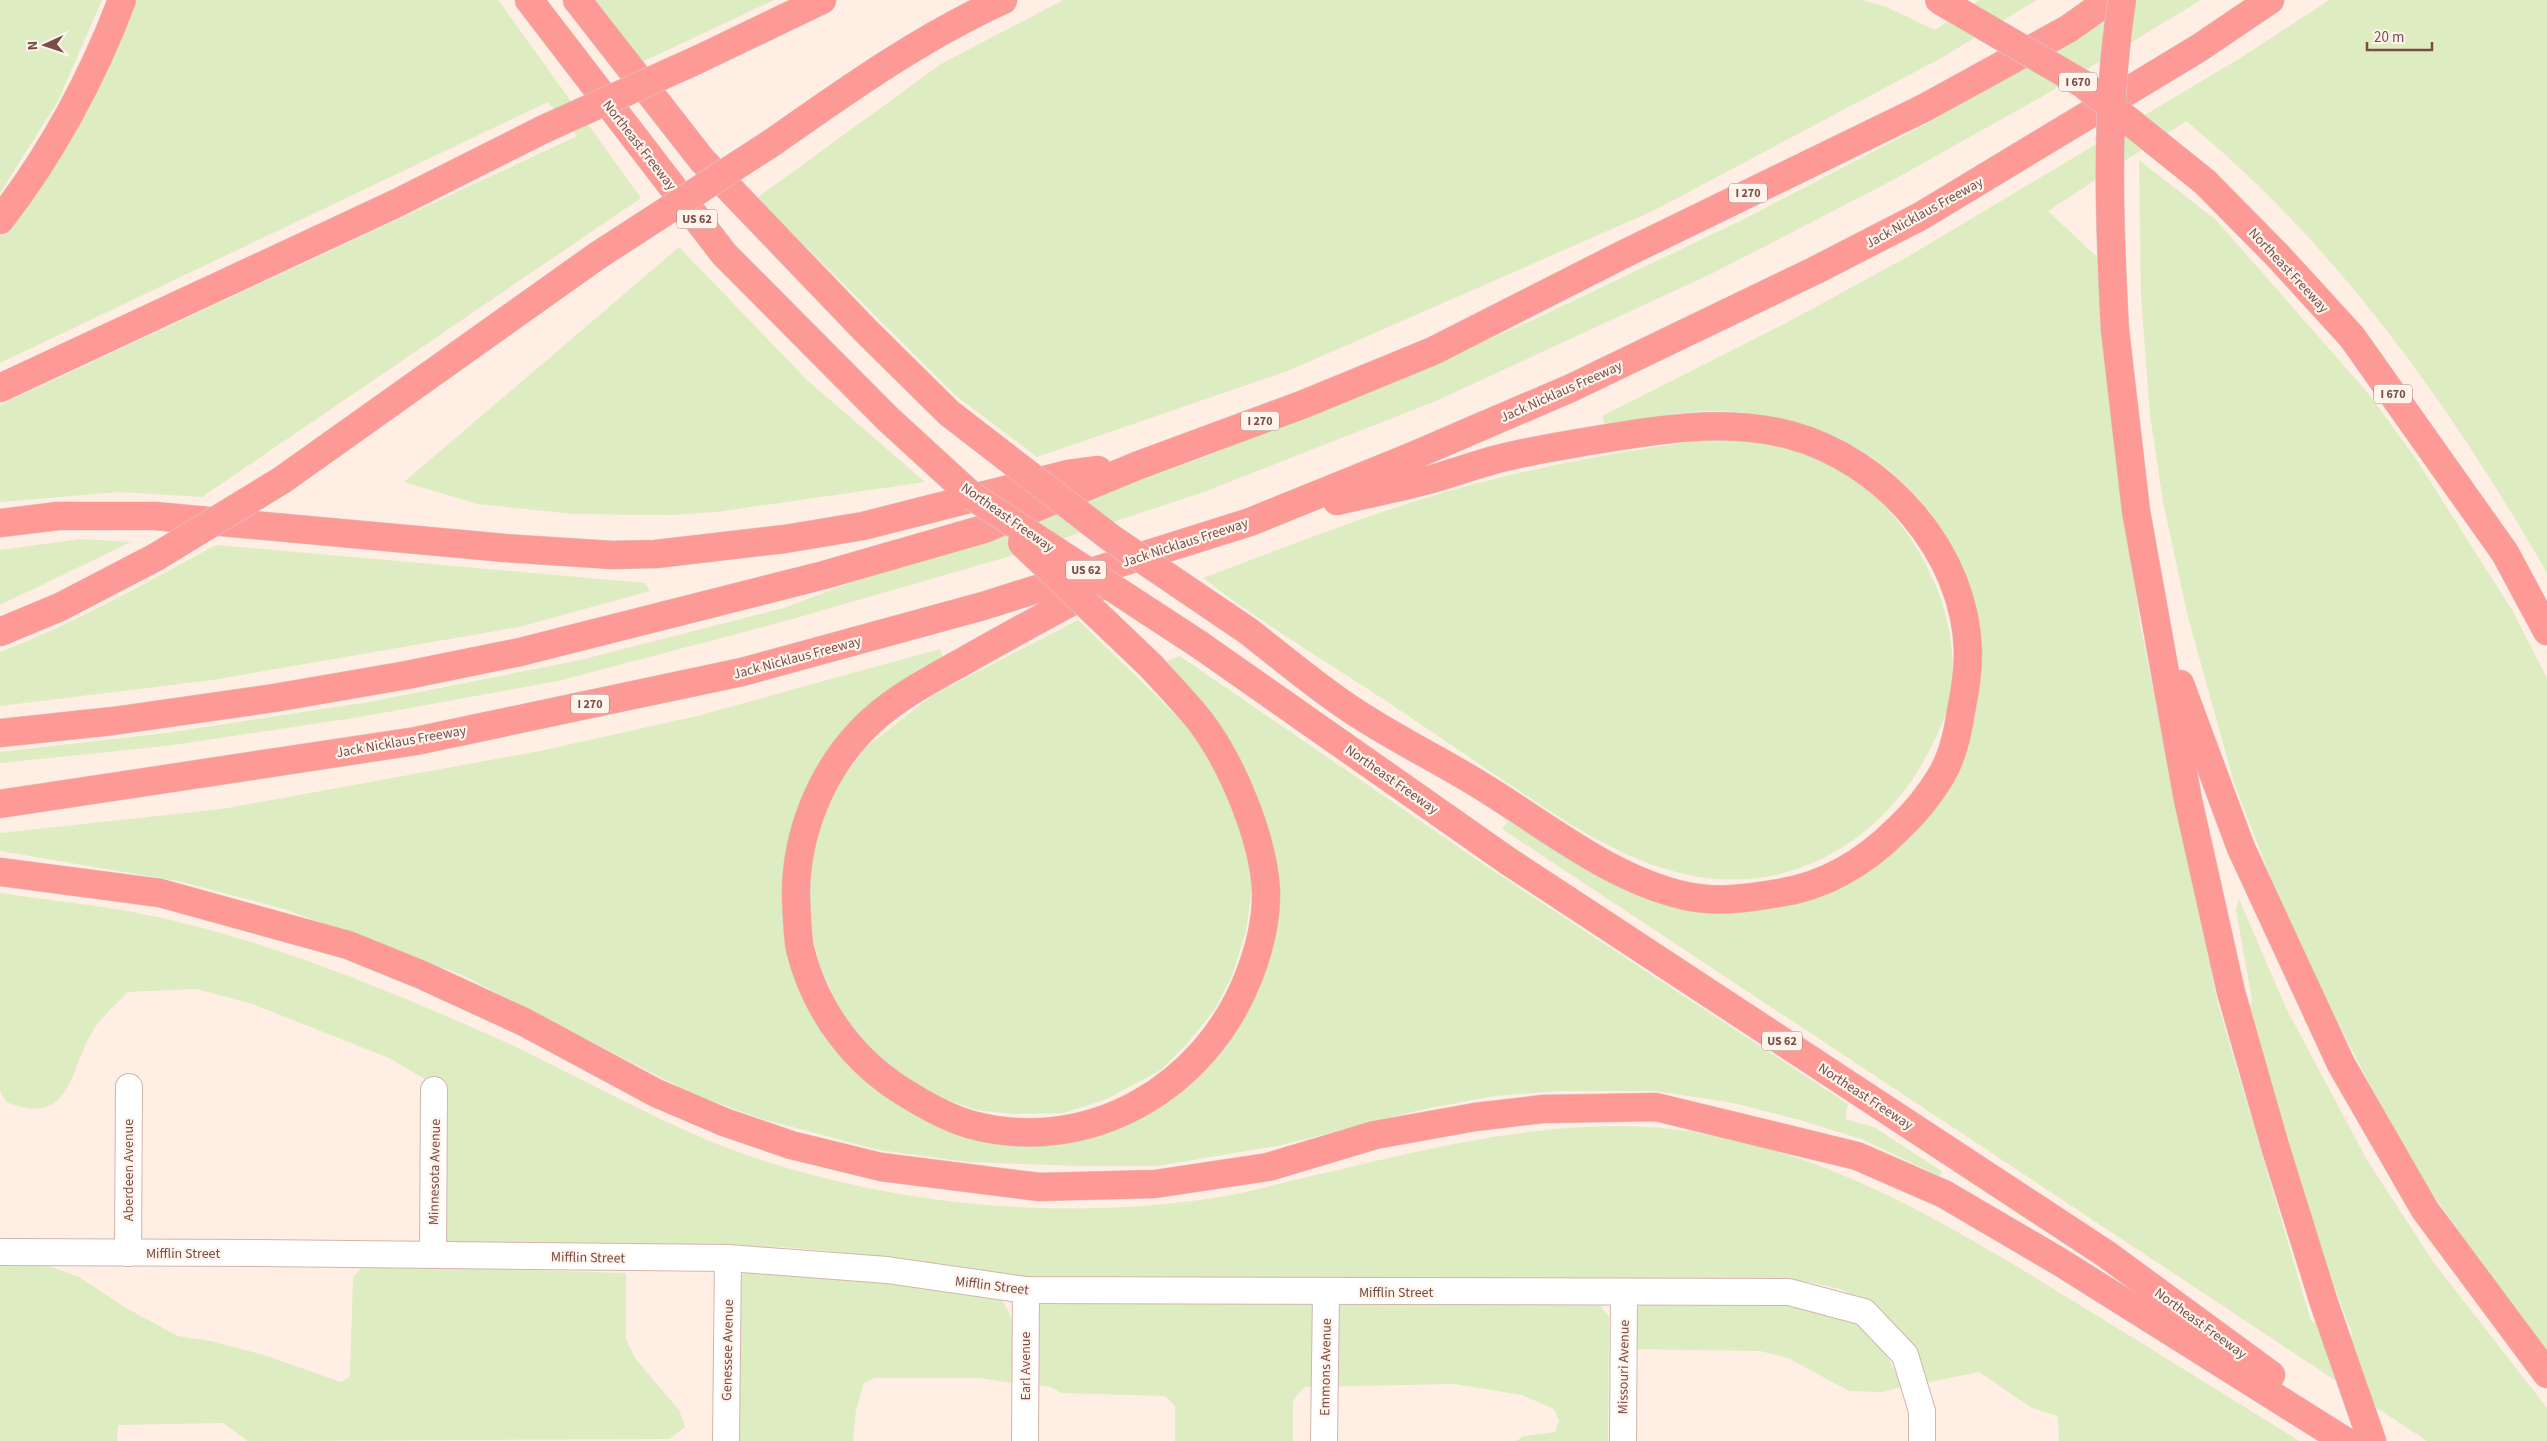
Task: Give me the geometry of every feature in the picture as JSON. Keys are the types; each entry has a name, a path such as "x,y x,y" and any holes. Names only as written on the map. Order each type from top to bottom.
{"highway":[{"path":"0,220 24,190 70,111 111,29 122,0"},
{"name":"Northeast Freeway","path":"528,0 724,254 888,419 972,496 1200,645 1508,861 2106,1254 2360,1441"},
{"path":"576,0 702,160 865,330 949,413 1111,538 1248,631 1344,705 1487,789 1585,852 1636,880 1689,897 1740,900 1789,892 1815,885 1840,874 1879,848 1914,814 1942,774 1958,730 1967,682 1968,649 1963,613 1953,581 1937,550 1921,525 1901,501 1879,480 1852,461 1823,446 1792,435 1760,428 1726,425 1661,430 1497,459 1431,479 1250,522"},
{"path":"0,388 397,203 544,129 697,60 822,0"},
{"path":"0,632 60,607 156,556 282,480 597,256 773,142 892,59 974,13 1003,0"},
{"name":"Northeast Freeway","path":"1939,0 2083,84 2205,182 2278,256 2352,337 2505,553 2547,631"},
{"name":"I 270","path":"0,733 113,721 274,698 408,675 520,652 824,574 984,529 1140,465 1304,404 1433,351 1924,108 2068,29 2109,0"},
{"path":"2122,0 2114,49 2109,224 2115,330 2136,510 2188,800 2231,992 2275,1146 2324,1303 2372,1441"},
{"name":"Jack Nicklaus Freeway","path":"0,804 416,741 742,672 984,606 1250,522 1408,458 1570,388 1816,270 1921,216 2200,48 2270,0"},
{"path":"0,523 58,516 155,516 524,550 612,555 656,554 766,542 863,526 1068,474 1140,465"},
{"path":"972,496 1151,666 1201,723 1236,782 1255,833 1266,891 1259,949 1239,1001 1208,1048 1176,1081 1136,1106 1079,1127 1046,1131 1006,1131 970,1124 933,1110 884,1082 842,1039 823,1008 809,978 799,946 796,881 800,847 811,814 830,770 862,730 912,690 1168,549"},
{"path":"2156,620 2241,848 2341,1064 2425,1210 2547,1374"},
{"path":"0,872 160,893 348,946 422,975 524,1022 656,1093 724,1122 791,1145 881,1168 1039,1187 1155,1184 1268,1167 1375,1135 1475,1117 1543,1109 1656,1107 1857,1156 1944,1194 2060,1262 2345,1441"}],"street":[{"name":"Aberdeen Avenue","path":"128,1253 129,1086"},
{"name":"Minnesota Avenue","path":"433,1255 434,1090"},
{"name":"Mifflin Street","path":"0,1252 728,1258 887,1270 1026,1290 1789,1292 1864,1312 1905,1355 1922,1411 1922,1441"},
{"name":"Genessee Avenue","path":"726,1441 728,1258"},
{"name":"Earl Avenue","path":"1025,1441 1026,1290"},
{"name":"Emmons Avenue","path":"1324,1441 1326,1292"},
{"name":"Missouri Avenue","path":"1623,1441 1624,1293"}],"green space":[{"path":"0,0 102,0 58,101 0,193"},
{"path":"133,0 498,0 641,198 202,497 119,492 0,502 0,405 577,136 548,102 0,363 0,236 36,188"},
{"path":"592,0 774,0 638,64"},
{"path":"1063,0 1862,0 1884,6 1935,30 1979,0 2037,0 1943,57 1653,211 1290,370 1037,457 955,395 757,198 941,64"},
{"path":"2134,0 2201,0 2043,96 1893,180 1713,273 1436,401 1201,493 1007,557 782,622 558,681 360,717 166,746 0,763 0,752 166,733 369,702 580,660 784,608 979,534 1207,456 1380,386 1531,321 1740,221 1928,123"},
{"path":"2329,0 2547,0 2547,573 2471,449 2387,331 2341,274 2292,220 2241,169 2186,121 2048,211 2097,257 2101,328 2140,623 2165,751 2218,1004 2311,1321 2353,1336 2323,1256 2284,1134 2249,1010 2252,1000 2236,910 2239,899 2286,1008 2367,1160 2434,1263 2547,1408 2547,1441 2427,1441 1502,829 1508,821 1582,866 1745,909 1930,809 1976,611 1973,595 1959,561 1945,535 1925,506 1902,481 1876,460 1848,443 1818,429 1752,414 1717,411 1689,412 1605,425 1602,416 1788,322 1909,256 2242,57"},
{"path":"2139,160 2216,220 2368,393 2416,459 2512,610 2547,678 2547,1353 2510,1305 2423,1180 2369,1083 2320,988 2270,876 2234,783 2188,617 2163,502 2150,415 2141,297"},
{"path":"679,247 806,379 925,482 716,512 669,515 573,514 478,504 404,482"},
{"path":"1701,440 1762,443 1791,448 1820,458 1850,476 1878,499 1903,528 1923,559 1939,594 1949,629 1953,665 1948,707 1932,745 1914,777 1892,805 1866,830 1838,850 1806,866 1772,876 1736,880 1699,877 1648,863 1599,841 1553,813 1275,629 1203,578 1300,541 1431,496 1523,472 1641,449"},
{"path":"81,539 131,542 0,605 0,550"},
{"path":"216,545 645,583 650,591 519,627 212,680 0,706 0,652 83,615"},
{"path":"1078,620 1183,722 1208,755 1229,798 1247,851 1253,883 1246,931 1232,976 1215,1009 1187,1044 1161,1070 1107,1099 1064,1113 1013,1114 976,1110 939,1097 891,1067 860,1038 838,1006 819,964 810,922 809,878 815,837 838,784 865,748 933,695"},
{"path":"940,649 943,657 917,670 884,693 854,720 824,756 807,786 791,831 784,875 783,915 788,951 854,1069 895,1103 935,1123 1070,1138 1235,1031 1258,992 1270,956 1276,886 1162,663 1180,656 1483,864 1848,1104 1845,1119 1874,1127 1943,1172 1939,1176 1864,1140 1800,1120 1733,1103 1656,1091 1559,1091 1496,1096 1424,1109 1282,1145 1157,1166 1078,1166 968,1162 879,1150 762,1119 693,1094 462,975 284,909 178,881 0,851 0,833 222,809 540,751 697,716"},
{"path":"0,893 122,910 170,920 264,946 357,979 492,1036 666,1121 730,1149 771,1163 833,1180 899,1194 945,1201 1037,1208 1129,1207 1175,1203 1244,1192 1428,1149 1503,1135 1580,1127 1618,1126 1680,1130 1740,1141 1798,1158 1855,1180 1910,1206 2018,1267 2299,1441 2059,1441 2058,1416 2032,1408 1979,1372 1925,1383 1861,1299 1840,1289 1809,1282 1080,1280 990,1277 829,1251 780,1247 445,1244 444,1096 423,1078 389,1058 250,1003 196,989 128,992 96,1026 66,1089 57,1100 45,1107 29,1108 6,1102 0,1091"},
{"path":"32,1260 79,1277 126,1308 178,1336 211,1341 264,1355 341,1382 350,1376 353,1277 365,1265 626,1273 626,1339 635,1358 679,1410 685,1427 669,1439 248,1441 223,1423 118,1425 117,1441 0,1441 0,1261"},
{"path":"765,1267 1000,1298 1006,1307 1013,1327 1013,1383 980,1378 875,1378 864,1383 856,1410 853,1441 736,1441 738,1278 751,1269"},
{"path":"1048,1298 1599,1304 1609,1317 1608,1441 1516,1441 1524,1436 1555,1432 1559,1421 1554,1409 1522,1395 1454,1384 1304,1387 1293,1401 1293,1441 1175,1441 1175,1406 1165,1396 1061,1393 1051,1387 1029,1384 1035,1308"},
{"path":"1646,1302 1762,1302 1821,1310 1847,1320 1874,1338 1888,1358 1903,1387 1882,1392 1849,1391 1788,1358 1760,1351 1627,1349 1634,1309"}]}
